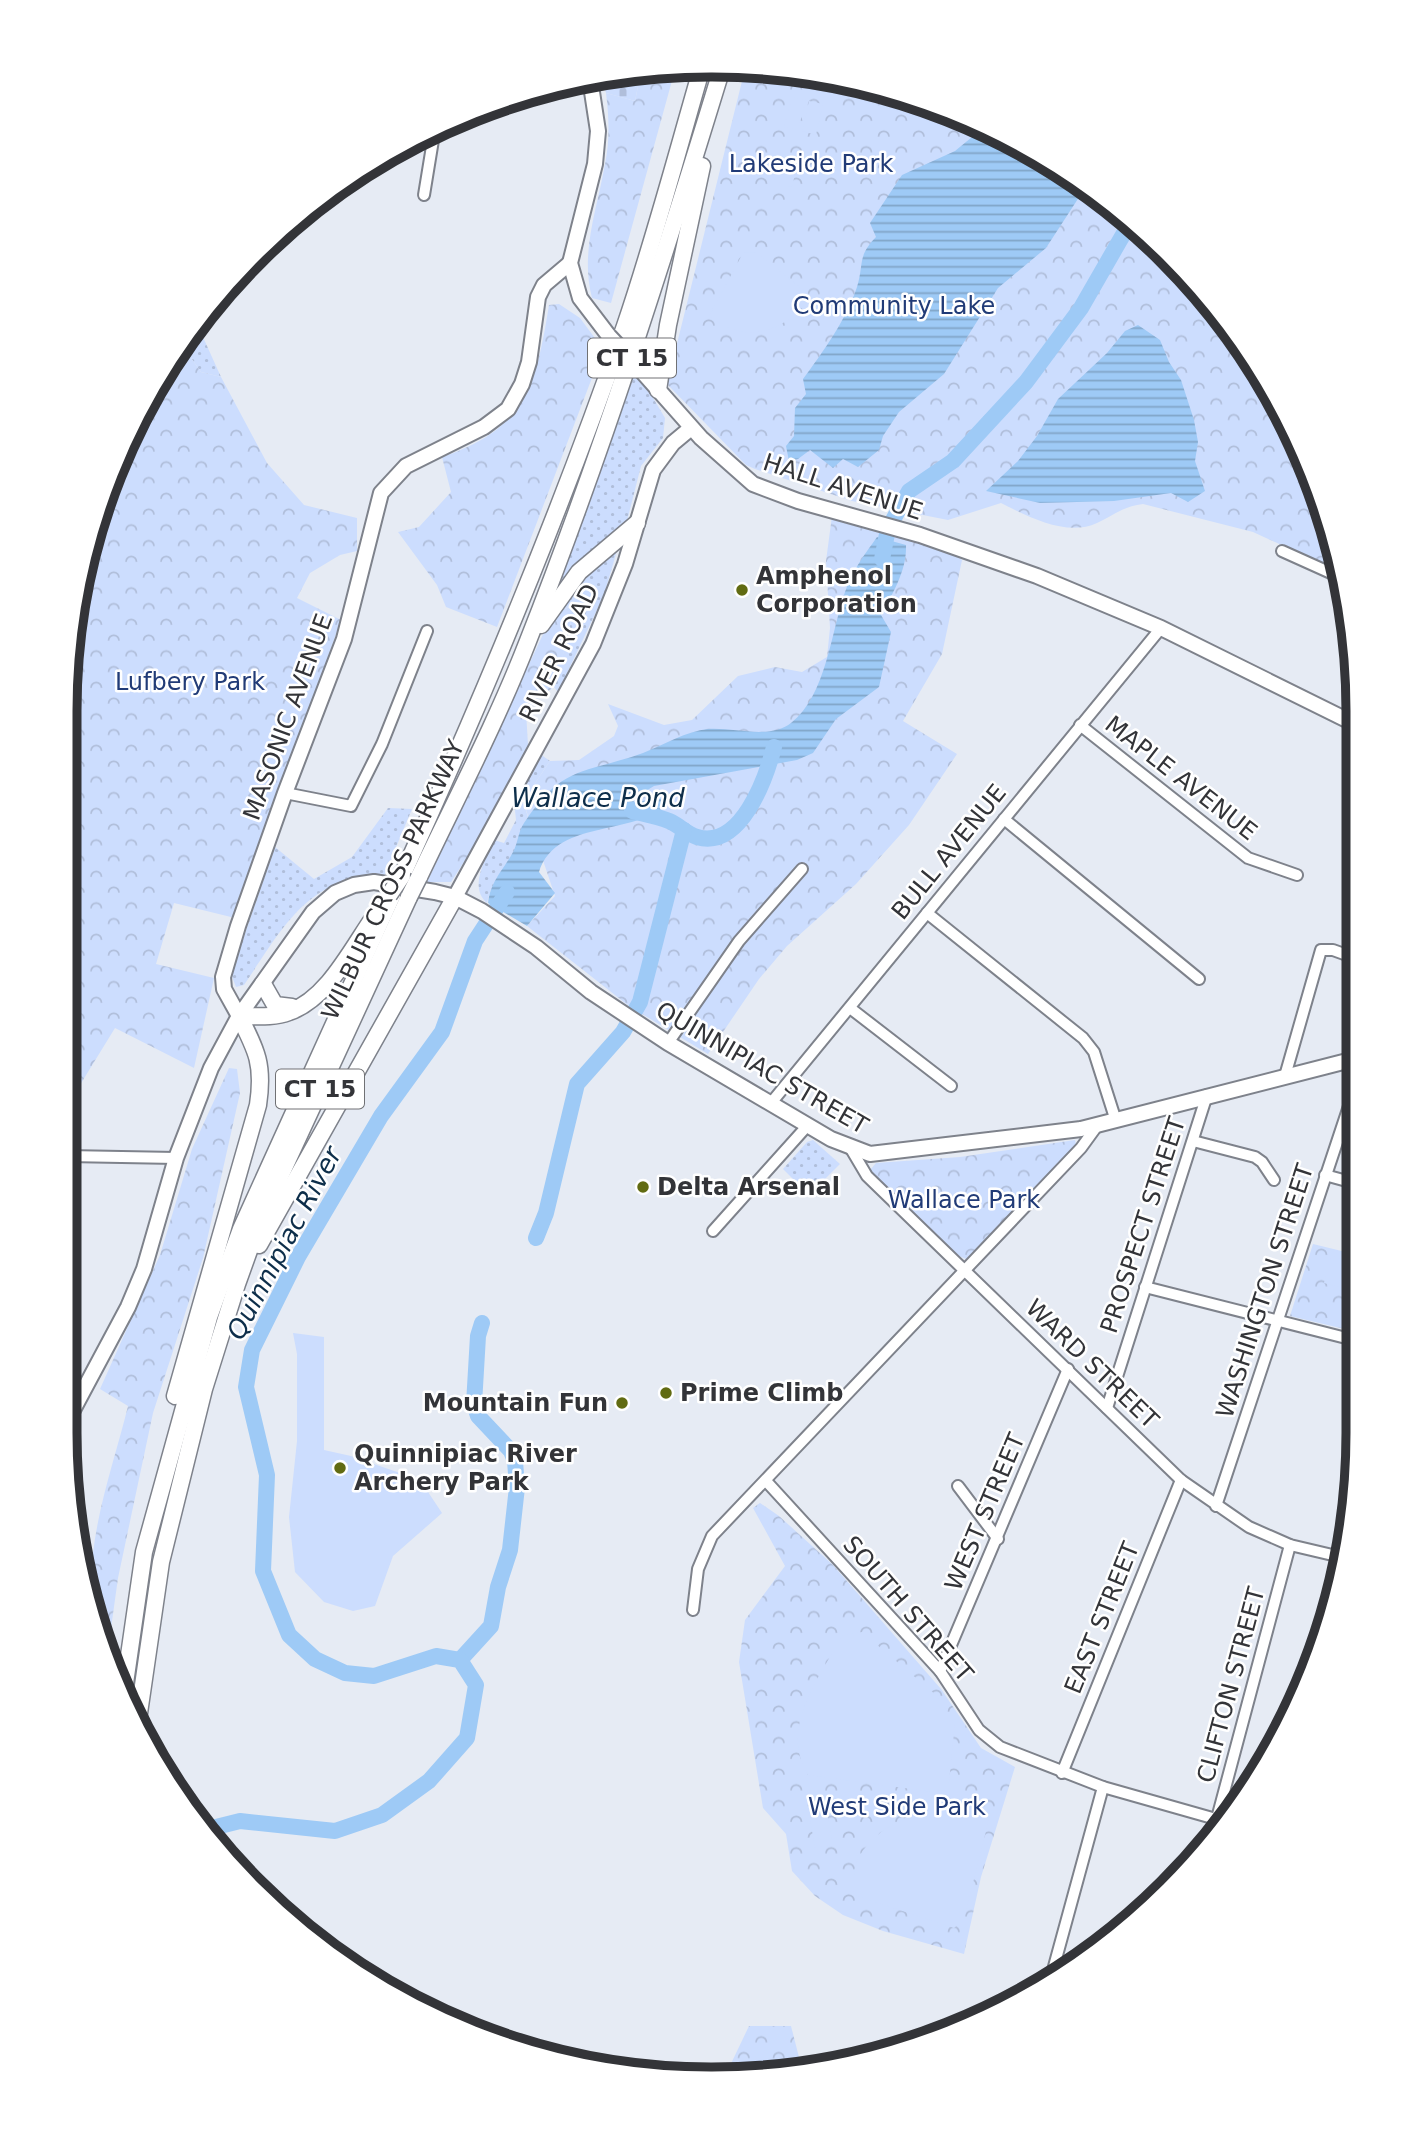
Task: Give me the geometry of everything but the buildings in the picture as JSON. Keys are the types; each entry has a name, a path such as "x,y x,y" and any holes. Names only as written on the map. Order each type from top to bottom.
{"highway":[{"path":"656,223 691,77"},
{"name":"WILBUR CROSS PARKWAY","path":"126,1677 144,1552 167,1460 209,1317 241,1229 390,896 402,876 478,710 562,499 626,324 699,77"},
{"name":"WILBUR CROSS PARKWAY","path":"140,1708 161,1562 204,1389 237,1284 260,1220 527,644 641,333 720,77"},
{"path":"657,390 668,325 721,77"},
{"path":"527,644 579,572 637,523"},
{"path":"167,1460 175,1396 258,1105 262,1076 259,1056 239,1016 287,1013 302,1006 323,988 390,896"},
{"path":"237,1284 455,897"},
{"path":"263,984 275,1005 302,1006"}],"main road":[{"path":"570,263 595,164 598,131 591,88"},
{"name":"HALL AVENUE","path":"570,263 580,298 609,336 691,428 753,484 799,501 920,535 1037,576 1161,628 1346,720"},
{"name":"MASONIC AVENUE","path":"239,1016 224,989 223,977 237,926 344,639 381,494 406,467 484,427 508,409 523,384 529,362 538,296 549,279 570,263"},
{"name":"RIVER ROAD","path":"455,897 593,644 611,603 653,470 673,443 691,428"},
{"name":"QUINNIPIAC STREET","path":"77,1403 128,1307 144,1269 176,1158 211,1068 239,1016 313,912 344,888 374,882 455,897 523,938 591,992 668,1043 851,1149 878,1154 1041,1136 1097,1126 1207,1095 1346,1061"}],"street":[{"path":"424,195 433,141"},
{"path":"1282,551 1330,573"},
{"name":"BULL AVENUE","path":"771,1103 1161,628"},
{"path":"285,793 351,806 382,744 428,632"},
{"name":"MAPLE AVENUE","path":"1080,725 1248,858 1297,875"},
{"path":"1004,819 1199,979"},
{"path":"668,1043 738,941 802,869"},
{"path":"927,913 1083,1038 1094,1052 1116,1121"},
{"path":"1285,1076 1321,950 1333,950 1346,955"},
{"path":"850,1008 951,1086"},
{"name":"PROSPECT STREET","path":"1107,1408 1207,1095"},
{"name":"WASHINGTON STREET","path":"1216,1506 1346,1114"},
{"path":"713,1231 808,1125"},
{"path":"693,1610 698,1569 712,1536 1081,1148 1097,1126"},
{"path":"1193,1141 1255,1157 1274,1180"},
{"name":"WARD STREET","path":"851,1149 867,1176 1181,1480 1249,1527 1290,1545 1334,1555"},
{"path":"77,1156 176,1158"},
{"path":"1325,1175 1346,1181"},
{"path":"1145,1287 1346,1338"},
{"name":"WEST STREET","path":"940,1671 1068,1370"},
{"name":"EAST STREET","path":"1062,1773 1181,1480"},
{"name":"SOUTH STREET","path":"766,1481 940,1671 979,1730 1000,1747 1103,1787 1215,1819"},
{"path":"958,1486 998,1539"},
{"name":"CLIFTON STREET","path":"1223,1807 1290,1545"},
{"path":"1053,1967 1103,1787"}],"green space":[{"path":"673,78 611,303 592,298 588,264 591,231 608,146 606,93 635,101 639,81"},
{"name":"Community Lake","path":"743,78 794,82 876,99 954,125 1029,162 1098,208 1160,263 1215,325 1261,394 1298,469 1329,566 1253,532 1143,504 1125,509 1097,523 1073,528 1048,524 1001,503 948,520 852,501 746,465 667,384"},
{"path":"639,81 635,101 606,93 604,86"},
{"path":"792,97 806,100 798,130 784,127"},
{"path":"809,101 823,104 816,135 802,131"},
{"path":"785,158 798,161 792,187 779,184"},
{"path":"756,252 812,297 789,319 777,326 764,331 737,331 709,316 743,253"},
{"path":"559,304 580,318 603,349 497,627 446,607 437,585 398,532 419,527 451,492 442,457 470,446 492,433 509,418 522,400 539,359 549,305"},
{"path":"202,334 221,377 201,372 188,353"},
{"name":"Lufbery Park","path":"188,353 201,372 221,377 267,463 304,505 357,518 357,551 340,555 310,573 297,598 341,620 235,918 174,903 156,964 214,978 194,1068 115,1028 77,1090 77,712 82,629 99,547 125,469 162,394"},
{"path":"634,376 649,391 665,418 663,438 641,466 627,521 558,588 557,584"},
{"path":"832,516 947,550 962,560 942,654 903,721 957,754 909,825 856,884 787,946 759,979 708,1054 629,1006 527,926 555,896 523,801 550,761 579,760 614,736 618,726 608,704 664,725 692,720 738,676 775,667 802,672 827,657 830,628 826,561"},
{"path":"618,547 604,595 558,692 554,687 535,700 535,691 546,677 554,680 569,637 572,606 553,613 570,590"},
{"path":"573,606 561,663 553,681 546,677 535,691 535,700 526,711 528,745 488,825 451,882 427,882 553,613"},
{"path":"540,754 550,761 523,801 528,817 516,848 495,881 487,903 479,889 483,864 494,840 504,843 516,820 515,810 511,807"},
{"path":"388,808 412,809 384,876 358,878 335,885 316,895 299,909 285,926 244,985 236,987 231,974 275,847 314,879 352,857"},
{"path":"229,1068 237,1069 240,1093 203,1258 153,1413 118,1578 110,1634 92,1564 103,1499 128,1406 100,1389 160,1255 192,1149"},
{"path":"813,1140 840,1164 809,1195 783,1169 807,1142"},
{"name":"Wallace Park","path":"1075,1140 1076,1145 966,1259 959,1256 870,1170 876,1163 960,1157"},
{"path":"1313,1244 1346,1252 1346,1329 1290,1316"},
{"path":"1331,1256 1346,1260 1346,1289 1324,1283"},
{"name":"Quinnipiac River Archery Park","path":"293,1333 324,1337 324,1450 351,1456 420,1480 442,1513 393,1556 375,1606 353,1611 324,1602 295,1572 289,1517 297,1441 297,1354"},
{"name":"West Side Park","path":"760,1503 779,1516 832,1564 941,1689 981,1748 1015,1767 981,1877 964,1954 883,1931 843,1915 815,1896 792,1871 786,1834 763,1808 739,1662 745,1620 785,1566 753,1508"},
{"path":"862,1632 936,1695 955,1723 949,1782 941,1793 808,1775 800,1757 798,1739 806,1704 813,1686 842,1636"},
{"path":"938,1808 962,1808 990,1815 964,1919 954,1928 854,1895 857,1861 871,1841 903,1819"},
{"path":"827,1811 833,1845 815,1848 809,1814"},
{"path":"749,2026 791,2026 800,2061 730,2067"}],"water":[{"path":"975,134 1029,162 1080,195 1046,248 998,288 944,374 899,412 883,436 879,450 858,467 843,459 833,468 810,450 798,459 789,461 786,446 794,436 795,408 806,394 803,379 847,312 859,279 863,255 876,237 870,223 902,175 955,151"},
{"path":"1138,325 1160,340 1169,362 1181,380 1194,420 1198,442 1195,461 1205,491 1188,502 1171,493 1114,501 1040,503 986,491 1018,461 1037,436 1058,399 1107,353 1125,331"},
{"name":"Wallace Pond","path":"877,537 906,545 902,572 881,615 891,632 879,687 836,719 813,753 797,760 654,786 631,800 635,802 672,797 659,810 642,819 563,842 549,854 539,872 555,893 527,926 488,903 492,888 513,852 524,823 538,804 563,780 700,730 762,732 782,728 791,723 803,711 820,680 848,584"}],"waterway":[{"name":"Quinnipiac River","path":"882,559 888,529 909,491 953,461 1026,382 1081,308 1126,230"},
{"name":"Quinnipiac River","path":"632,811 669,821 697,837 713,838 726,833 739,822 758,793 774,747"},
{"name":"Quinnipiac River","path":"536,1238 546,1213 577,1084 623,1032 640,1002 684,830"},
{"name":"Quinnipiac River","path":"215,1827 240,1821 335,1831 382,1815 429,1781 467,1738 476,1685 460,1660 436,1656 374,1676 345,1673 315,1659 289,1635 263,1571 267,1475 246,1387 252,1350 298,1257 381,1116 442,1032 475,941 507,892"},
{"name":"Quinnipiac River","path":"460,1660 491,1626 498,1587 510,1550 517,1487 515,1461 511,1451 478,1416 474,1404 478,1336 482,1323"}],"place":[{"name":"Amphenol Corporation","path":"742,590"},
{"name":"Delta Arsenal","path":"643,1187"},
{"name":"Prime Climb","path":"666,1393"},
{"name":"Mountain Fun","path":"622,1403"},
{"name":"Quinnipiac River Archery Park","path":"340,1468"}],"park label":[{"name":"Lakeside Park","path":"811,164"}]}
